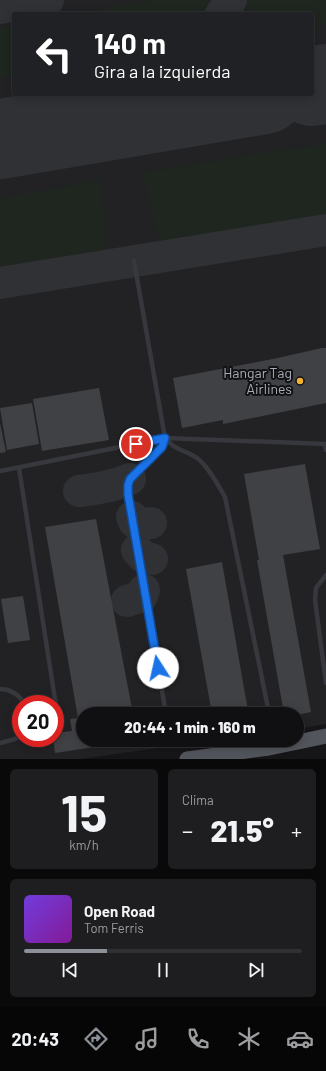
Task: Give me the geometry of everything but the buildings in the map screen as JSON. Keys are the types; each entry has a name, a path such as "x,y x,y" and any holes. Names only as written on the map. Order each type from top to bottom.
{"main road":[{"path":"187,759 269,748 326,736"}],"lane":[{"path":"134,261 165,438 162,447 130,479 128,494 165,707"},
{"path":"165,438 172,446 197,459 212,476 225,497 268,707"},
{"path":"0,471 165,438 326,444 326,450"},
{"path":"19,468 54,695"},
{"path":"326,575 316,588 315,600 326,683"},
{"path":"0,689 5,689 18,695"},
{"path":"0,743 12,740"}],"shaded area":[{"path":"0,0 326,0 326,724 304,728 304,707 76,707 76,747 166,747 79,759 0,759"},
{"path":"153,0 216,0 207,12 84,12"},
{"path":"246,0 326,0 326,24 314,27 314,12 237,12"},
{"path":"12,24 12,77 0,79 0,27"},
{"path":"326,143 326,215 159,242 143,173"},
{"path":"101,180 106,250 0,267 0,198"}],"taxiway":[{"path":"0,8 48,0"},
{"path":"222,12 231,0"},
{"path":"141,115 157,96"},
{"path":"183,96 194,106"},
{"path":"291,96 326,100"},
{"path":"0,283 326,230"},
{"path":"79,491 118,484 130,479"},
{"path":"132,517 134,522 139,525 151,523"},
{"path":"137,550 143,557 152,559"},
{"path":"127,601 142,596 144,590"}],"runway":[{"path":"314,86 326,84"},
{"path":"0,139 253,96"}],"place":[{"name":"Hangar Tag Airlines","path":"300,381"}],"route":[{"path":"136,444 165,438 162,447 130,479 128,485 128,494 158,668"}]}
